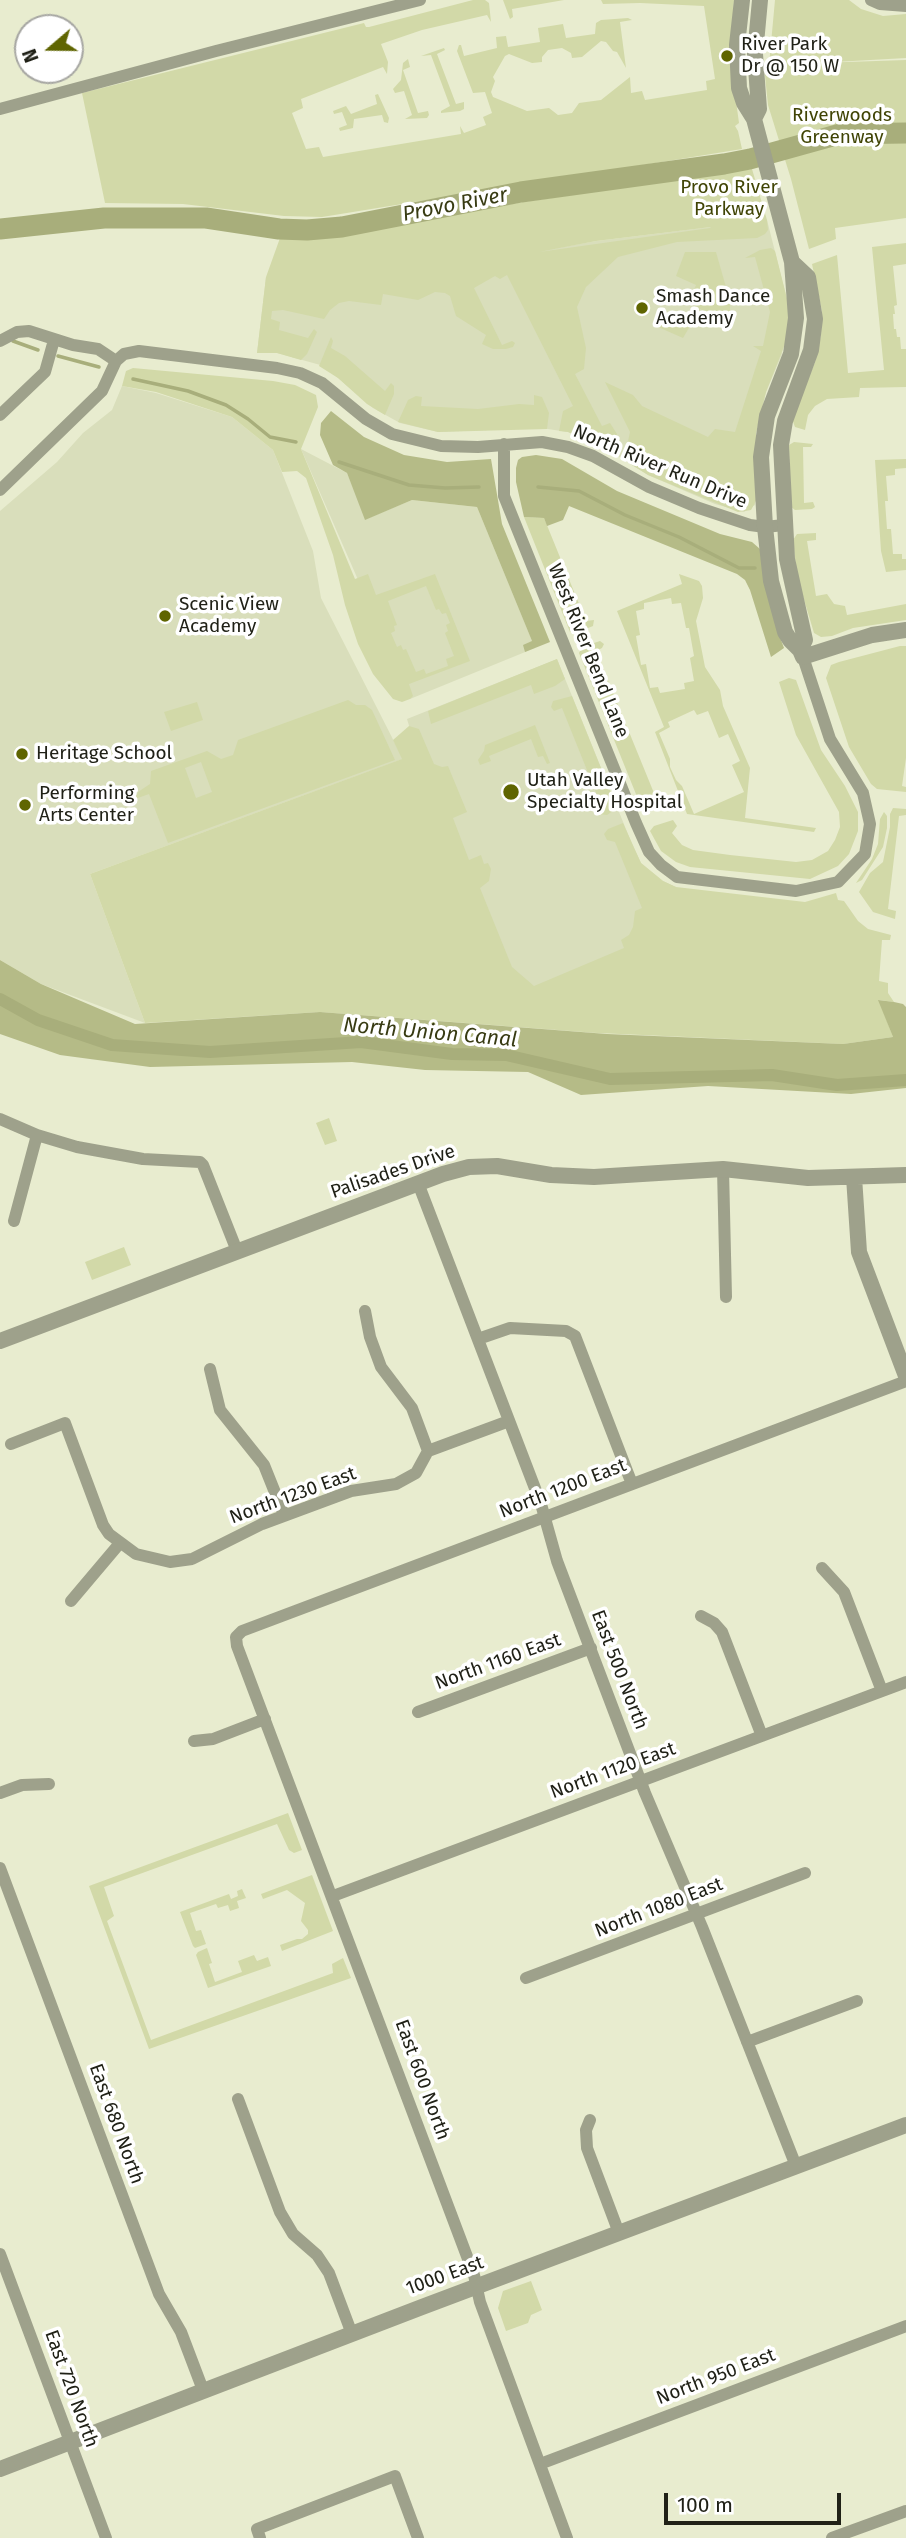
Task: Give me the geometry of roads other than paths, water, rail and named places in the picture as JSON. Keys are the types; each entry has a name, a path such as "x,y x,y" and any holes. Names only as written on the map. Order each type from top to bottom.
{"street":[{"path":"0,109 420,0"},
{"path":"742,0 737,68 744,103 754,119 792,262 796,318 791,354 767,416 761,457 771,581 785,632 801,654"},
{"path":"754,119 759,108 755,54 760,0"},
{"path":"871,0 880,4 906,6"},
{"path":"792,262 808,276 815,319 811,350 782,434 784,525 793,592 804,629 805,640 801,654"},
{"path":"0,341 18,332 29,331 120,357 102,391 0,490"},
{"path":"0,415 45,372 54,340"},
{"name":"North River Run Drive","path":"120,357 139,351 300,373 322,383 366,419 391,434 441,446 478,447 542,442 568,447 593,456 649,487 699,508 750,525 784,525"},
{"name":"West River Bend Lane","path":"504,444 504,496 649,852 677,877 796,891 838,881 865,854 870,824 863,793 830,739 801,654"},
{"path":"801,654 872,635 906,630"},
{"path":"0,1119 37,1135 77,1147 150,1160 190,1160 203,1165 237,1251"},
{"path":"13,1222 37,1135"},
{"name":"Palisades Drive","path":"0,1341 457,1170 496,1166 551,1175 594,1177 723,1169 808,1178 906,1174"},
{"path":"723,1169 726,1297"},
{"path":"854,1177 859,1252 906,1375"},
{"name":"East 500 North","path":"418,1183 509,1421 557,1561 640,1781 796,2166"},
{"path":"365,1311 370,1337 381,1367 412,1408 428,1451 509,1421"},
{"path":"478,1339 510,1328 566,1331 575,1336 632,1484"},
{"path":"210,1369 220,1410 264,1465 284,1516"},
{"name":"North 1200 East","path":"236,1637 242,1631 632,1484 906,1375"},
{"path":"11,1444 65,1423 103,1525 120,1543 71,1601"},
{"name":"North 1230 East","path":"120,1543 145,1558 170,1562 201,1556 236,1536 351,1491 396,1484 416,1473 428,1451"},
{"path":"822,1568 844,1592 882,1691"},
{"path":"701,1616 714,1623 722,1632 762,1736"},
{"name":"East 600 North","path":"236,1637 237,1646 474,2275 480,2302 567,2538"},
{"name":"North 1160 East","path":"418,1712 591,1648"},
{"name":"North 1120 East","path":"333,1896 906,1682"},
{"path":"194,1741 214,1739 265,1719"},
{"path":"0,1793 22,1784 49,1784"},
{"name":"East 680 North","path":"0,1868 159,2294 181,2332 203,2390"},
{"name":"North 1080 East","path":"526,1978 805,1873"},
{"path":"747,2042 857,2001"},
{"path":"238,2099 280,2212 293,2234 317,2255 329,2273 352,2334"},
{"path":"590,2120 586,2130 587,2148 619,2234"},
{"name":"1000 East","path":"0,2469 906,2125"},
{"name":"East 720 North","path":"0,2254 106,2538"},
{"name":"North 950 East","path":"541,2465 906,2326"},
{"path":"258,2534 395,2476 418,2538"},
{"path":"832,2538 906,2511"}],"waterway":[{"name":"Provo River","path":"0,229 104,218 206,218 279,229 342,227 521,192 724,164 840,134 906,133"},
{"path":"13,341 38,350"},
{"path":"58,356 99,367"},
{"path":"133,379 188,391 226,405 270,437 296,442"},
{"path":"339,462 409,485 479,487"},
{"path":"538,487 579,491 739,568 755,568"},
{"name":"North Union Canal","path":"0,999 38,1020 112,1045 210,1052 361,1042 452,1054 506,1055 610,1079 772,1075 837,1085 906,1080"}],"place":[{"name":"River Park Dr @ 150 W","path":"727,56"},
{"name":"Smash Dance Academy","path":"642,308"},
{"name":"Scenic View Academy","path":"165,616"},
{"name":"Heritage School","path":"22,754"},
{"name":"Utah Valley Specialty Hospital","path":"511,792"},
{"name":"Performing Arts Center","path":"25,805"}],"park label":[{"name":"Riverwoods Greenway","path":"842,127"},
{"name":"Provo River Parkway","path":"729,199"}]}
